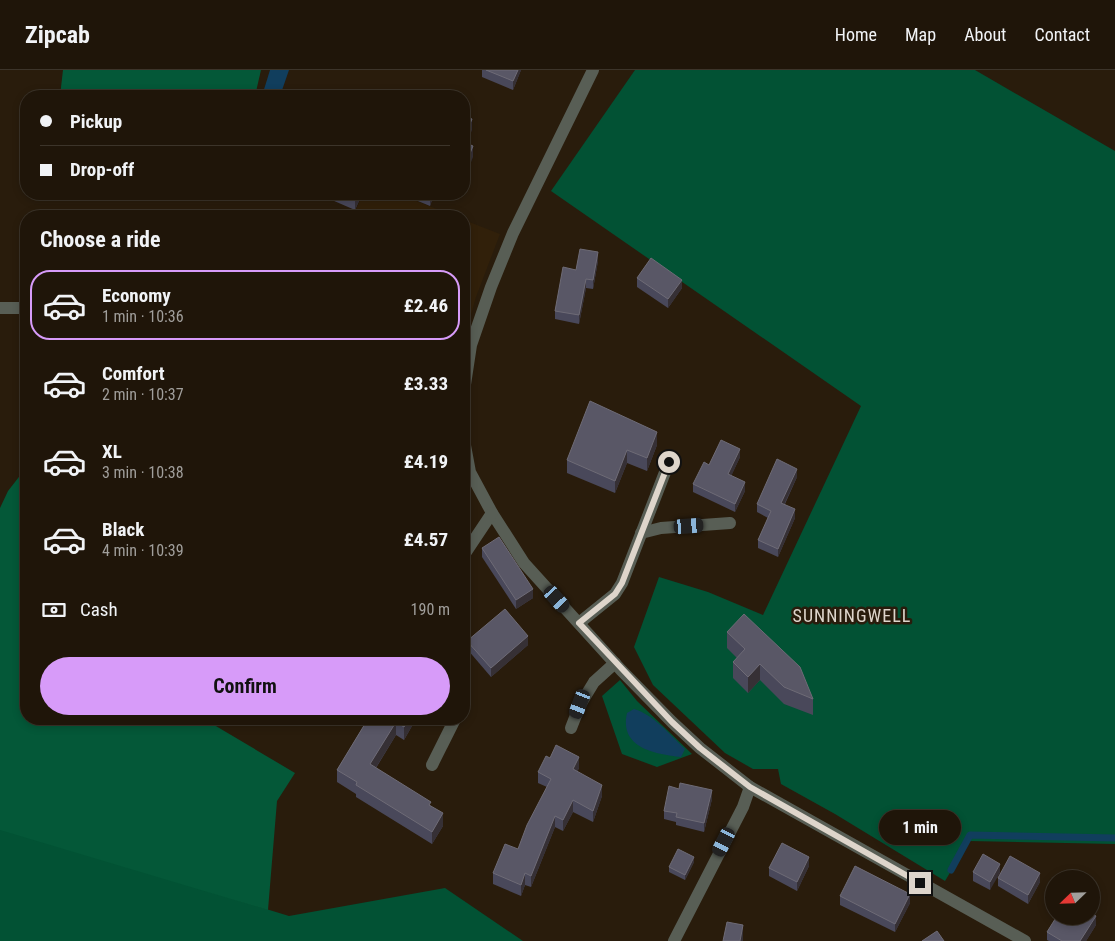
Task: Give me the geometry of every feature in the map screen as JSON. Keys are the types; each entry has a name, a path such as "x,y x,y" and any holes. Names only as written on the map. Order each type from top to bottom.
{"street":[{"path":"470,351 491,287 513,233 593,70"},
{"path":"0,308 20,308"},
{"path":"579,623 615,594 622,583 669,462"},
{"path":"470,472 492,513 524,562 615,662 672,722 700,748 750,787 1025,941"},
{"path":"470,546 492,513"},
{"path":"641,533 661,528 730,523"},
{"path":"571,728 580,704 594,682 615,662"},
{"path":"432,765 452,725"},
{"path":"674,941 743,807 750,787"}],"shaded area":[{"path":"360,200 414,200 439,210 356,210"},
{"path":"470,222 500,234 476,297 470,318"}],"green space":[{"path":"63,70 261,70 256,90 61,90"},
{"path":"635,70 975,70 1115,151 1115,844 969,841 945,881 835,814 781,784 778,769 753,769 725,753 653,685 634,647 659,577 708,592 763,615 861,406 551,191"},
{"path":"20,476 20,725 214,725 295,773 277,801 268,910 0,830 0,508 8,491"},
{"path":"620,680 637,701 692,754 657,767 622,754 602,696"},
{"path":"0,828 289,916 445,888 523,941 0,941"}],"water":[{"path":"270,70 289,70 282,90 264,90"},
{"path":"634,709 655,721 685,749 681,757 650,751 634,742 628,734 626,725 627,713"}],"building":[{"path":"486,70 518,70 513,81"},
{"path":"580,249 598,252 593,280 586,279 579,315 555,311 563,267 576,270"},
{"path":"651,258 682,280 668,299 637,278"},
{"path":"590,401 657,432 647,458 627,450 615,481 567,460"},
{"path":"721,440 740,449 728,474 745,482 735,504 693,484 704,462 709,465"},
{"path":"777,459 797,469 781,503 795,509 778,549 758,540 771,511 757,504"},
{"path":"499,537 533,589 516,600 482,548"},
{"path":"505,609 528,636 491,668 470,644 470,638"},
{"path":"744,614 800,667 813,699 784,687 760,664 748,677 733,662 745,649 727,632"},
{"path":"364,725 394,725 370,764 431,802 429,805 443,813 432,832 356,785 357,782 337,770"},
{"path":"556,745 579,757 573,769 602,785 593,811 573,800 563,820 555,816 531,876 525,873 521,885 493,873 505,844 518,849 527,825 551,779 538,772 546,756 550,758"},
{"path":"680,783 712,790 704,823 676,817 677,813 664,811 669,786 679,789"},
{"path":"782,843 809,857 797,882 769,868"},
{"path":"678,849 694,857 685,875 669,867"},
{"path":"983,854 1000,864 990,882 973,872"},
{"path":"1010,856 1040,873 1028,895 998,878"},
{"path":"855,866 910,894 895,924 840,896"},
{"path":"727,922 743,925 740,941 723,941"},
{"path":"1051,925 1090,925 1080,941 1062,941 1047,932"},
{"path":"937,931 944,941 922,941"}],"waterway":[{"path":"951,870 970,835 1115,838"}],"district":[{"name":"SUNNINGWELL","path":"852,615"}],"route":[{"path":"669,462 622,583 615,594 579,623 621,670 672,722 728,771 750,787 920,883"}]}
